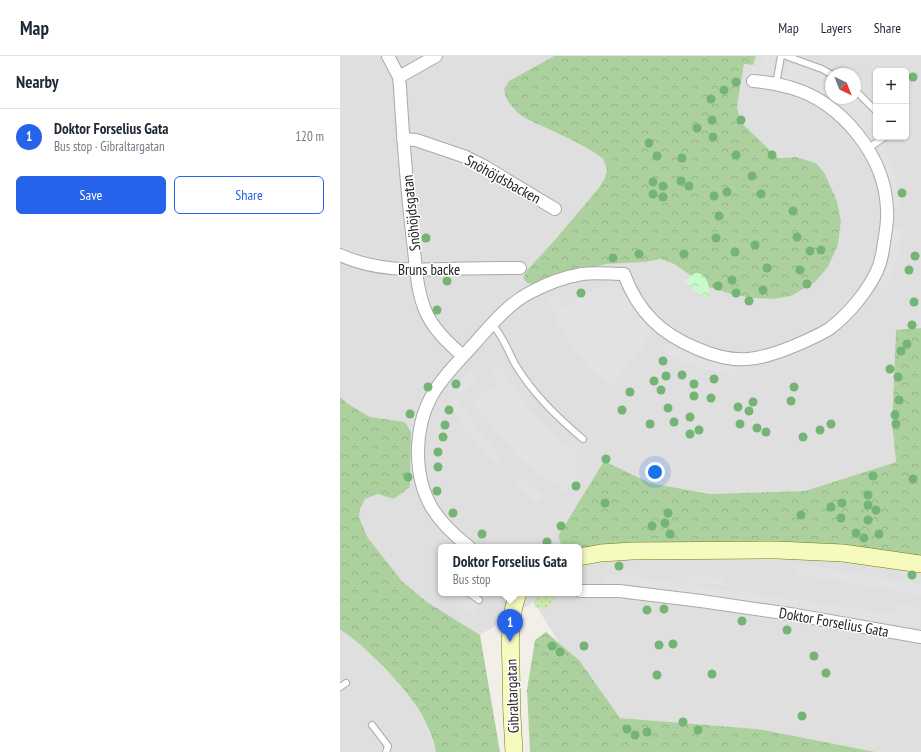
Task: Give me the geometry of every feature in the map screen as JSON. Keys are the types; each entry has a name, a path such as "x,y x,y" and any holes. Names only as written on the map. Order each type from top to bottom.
{"street":[{"name":"Snöhöjdsgatan","path":"388,56 399,77 403,138 420,292 430,320 445,340 463,356"},
{"path":"399,77 436,56"},
{"path":"466,544 445,526 432,508 423,487 418,452 422,421 428,404 440,384 463,356 492,324 530,292 558,280 583,274 624,274 630,291 647,315 661,329 680,342 712,355 732,359 761,358 773,355 810,340 829,328 854,304 877,271 883,252 887,230 887,208 883,183 867,149 859,136 848,122 830,107 810,95 776,84 753,81"},
{"name":"Snöhöjdsbacken","path":"403,138 416,140 482,165 555,209"},
{"name":"Bruns backe","path":"340,255 352,261 370,266 388,268 417,270 520,268"},
{"path":"582,556 601,553 632,551 777,550 843,553 921,564"},
{"name":"Doktor Forselius Gata","path":"582,591 619,591 708,602 790,614 921,637"},
{"name":"Gibraltargatan","path":"514,752 511,716 510,642 512,617 517,596"}],"lane":[{"path":"776,84 781,56"},
{"path":"786,56 825,71"},
{"path":"861,96 873,108"},
{"path":"867,149 880,140"},
{"path":"492,324 499,331 516,364 536,394 544,404 583,439"},
{"path":"473,596 479,600"},
{"path":"372,725 388,746 386,752"}],"shaded area":[{"path":"340,56 554,56 509,81 504,89 505,95 509,103 531,121 592,151 603,159 607,169 605,178 598,189 528,269 564,273 607,264 645,262 661,259 674,264 706,286 751,298 774,299 791,296 828,267 838,245 841,221 837,201 825,174 796,157 778,158 741,122 737,107 744,64 753,65 756,56 921,56 921,328 896,331 892,423 896,462 805,491 710,494 650,483 604,461 558,536 561,544 438,544 438,596 582,596 582,552 921,559 921,752 876,752 758,729 620,718 579,660 559,643 534,602 480,635 427,602 402,581 368,538 359,517 360,509 365,499 378,494 394,499 410,487 405,422 370,417 340,397"},
{"path":"763,56 775,56 772,78 751,75 752,66 761,67"},
{"path":"788,62 814,70 825,76 825,99 784,81"},
{"path":"861,102 873,115 873,129 872,128 863,133 851,119 834,104 861,104"},
{"path":"884,147 896,176 900,192 902,207 893,210 890,191 876,151"},
{"path":"893,228 902,228 901,244 886,288 879,285 886,269 890,254"},
{"path":"619,287 640,317 652,330 642,348 610,386 591,369 575,351 558,324 548,299 557,293 564,308 596,288"},
{"path":"667,344 705,361 735,367 735,375 701,369 684,362 663,351"},
{"path":"499,367 529,409 559,439 579,454 572,465 580,471 565,492 545,477 543,478 522,460 498,435 472,401 499,384 492,372"},
{"path":"471,370 477,378 460,394 453,387"},
{"path":"456,397 479,432 502,458 495,464 472,438 448,403"},
{"path":"521,477 544,497 538,504 514,483"},
{"path":"796,563 921,584 921,595 795,574"},
{"path":"606,573 897,614 899,604 920,608 918,627 605,583"},
{"path":"689,574 725,579 724,586 688,582"},
{"path":"446,596 482,596 476,605 479,608 474,616"},
{"path":"340,630 347,633 406,690 426,723 436,752 340,752"}],"green space":[{"path":"554,56 756,56 753,65 744,64 737,107 741,122 778,158 796,157 816,163 825,174 837,201 841,221 838,245 828,267 815,282 791,296 774,299 751,298 731,294 706,286 674,264 661,259 645,262 607,264 564,273 533,284 527,283 523,278 528,269 598,189 605,178 607,169 603,159 592,151 519,114 509,103 505,95 504,89 509,81"},
{"path":"695,273 700,274 708,282 708,298 698,293 685,281"},
{"path":"921,328 921,559 582,552 582,544 561,544 558,536 604,461 650,483 710,494 805,491 896,462 892,423 896,330"},
{"path":"340,397 370,417 405,422 411,432 410,487 394,499 378,494 365,499 360,509 359,517 368,538 402,581 427,602 480,635 500,752 436,752 426,723 409,696 378,661 354,639 340,630"},
{"path":"540,596 555,597 548,606 549,610 535,607 534,604"},
{"path":"546,632 579,660 620,718 758,729 876,752 530,752 527,690 535,640"}],"place":[{"name":"Doktor Forselius Gata","path":"510,642"}]}
